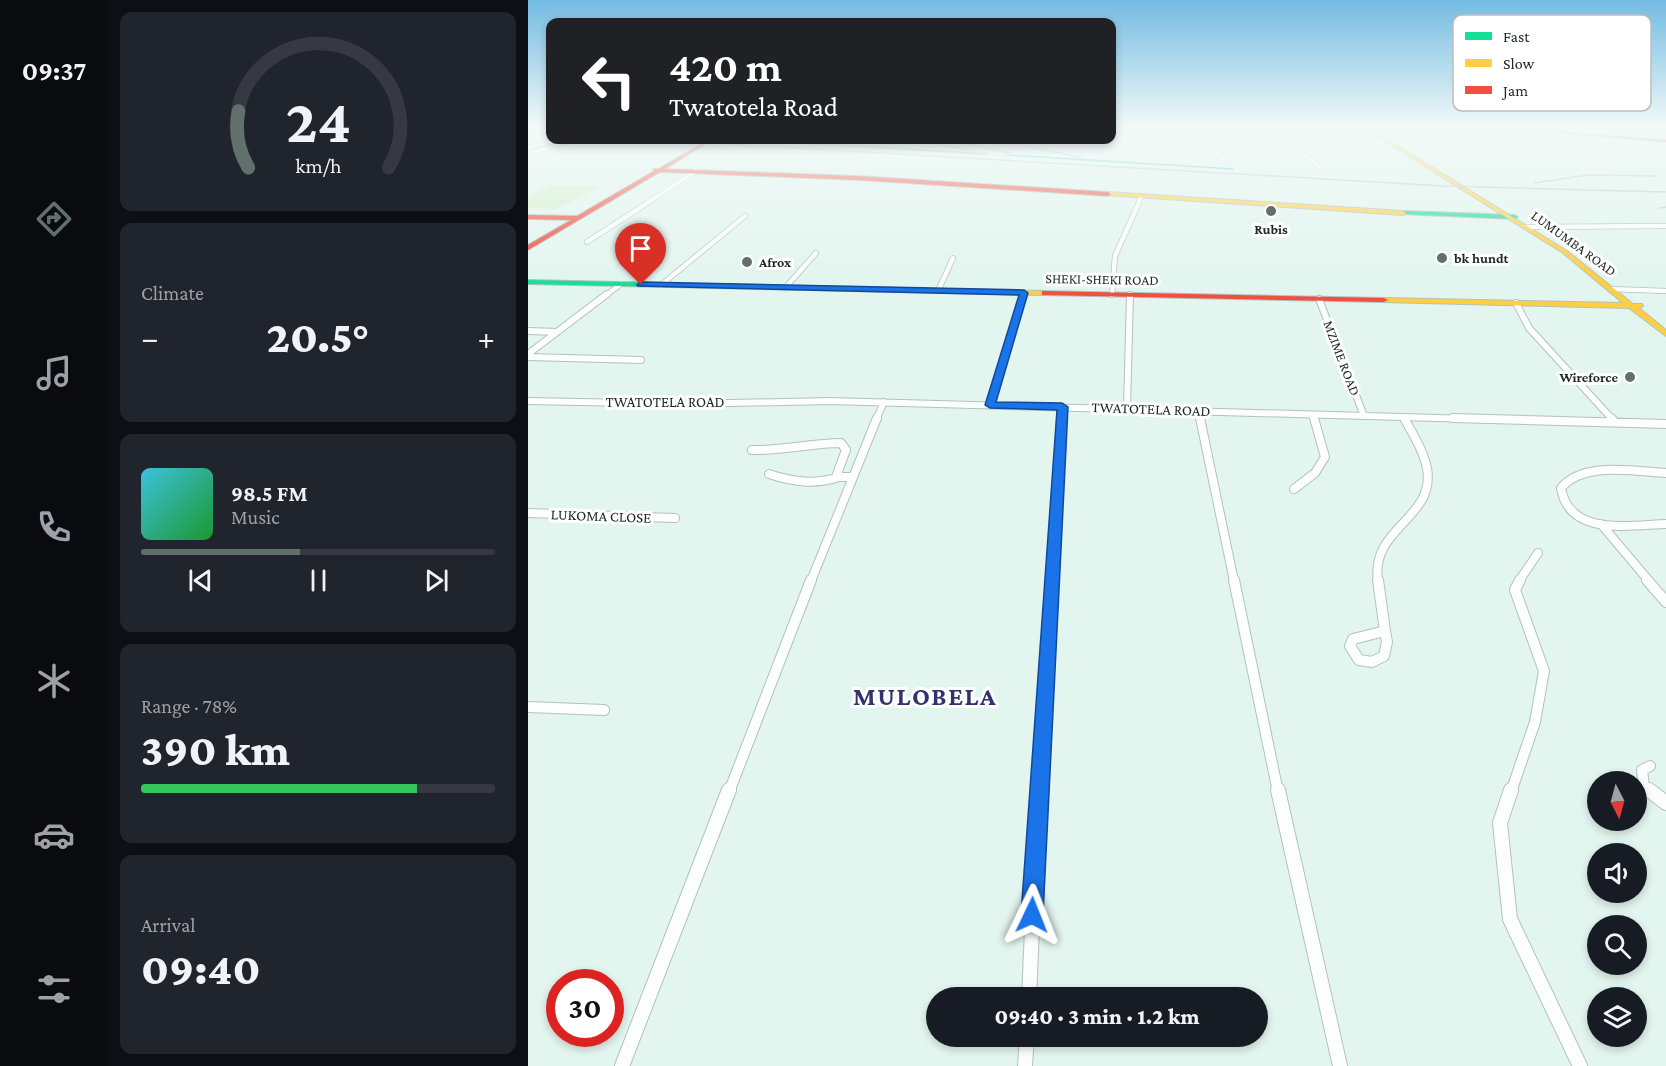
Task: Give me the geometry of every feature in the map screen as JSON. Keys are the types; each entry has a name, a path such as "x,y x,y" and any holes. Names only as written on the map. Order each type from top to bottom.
{"street":[{"path":"528,243 645,178"},
{"path":"586,242 686,178"},
{"path":"849,178 1443,216 1513,217"},
{"name":"LUMUMBA ROAD","path":"1448,178 1513,217"},
{"name":"LUMUMBA ROAD","path":"1450,178 1529,227 1576,260 1635,306 1666,334"},
{"path":"1112,295 1115,256 1141,196"},
{"path":"661,285 745,216"},
{"path":"528,217 575,218"},
{"path":"528,248 575,218"},
{"path":"1529,227 1666,226"},
{"path":"785,288 816,253"},
{"path":"938,291 953,258"},
{"name":"SHEKI-SHEKI ROAD","path":"528,282 1635,306"},
{"path":"528,355 621,284"},
{"path":"1613,289 1666,291"},
{"path":"990,405 1024,293"},
{"path":"1127,408 1130,295"},
{"name":"MZIME ROAD","path":"1319,299 1364,416"},
{"path":"1516,303 1529,328 1615,422"},
{"name":"LUMUMBA ROAD","path":"1635,306 1666,326"},
{"path":"528,331 557,332"},
{"path":"528,355 640,360"},
{"name":"TWATOTELA ROAD","path":"528,401 683,404 778,401 884,402 1666,424"},
{"path":"622,1066 852,477 884,402"},
{"path":"1029,987 1032,896 1062,407"},
{"path":"1198,411 1299,889 1340,1066"},
{"path":"1294,489 1315,472 1324,457 1321,436 1313,415"},
{"path":"1386,631 1353,639 1350,646 1352,653 1359,660 1372,662 1384,656 1388,642 1376,566 1378,556 1385,543 1420,503 1427,489 1424,459 1402,417"},
{"path":"752,450 779,451 824,443 841,443 846,450 837,474 839,477"},
{"path":"1666,473 1600,470 1567,479 1561,488 1568,507 1580,517 1601,524 1666,524"},
{"path":"769,474 795,482 822,482 839,477 852,477"},
{"name":"LUKOMA CLOSE","path":"528,513 675,518"},
{"path":"1601,524 1666,602"},
{"path":"1538,553 1522,574 1515,590 1544,671 1535,722 1500,823 1510,919 1580,1066"},
{"path":"528,707 604,710"},
{"path":"1650,766 1641,770 1644,786 1666,803"},
{"path":"1025,1066 1026,1047"}],"green space":[{"path":"552,185 599,187 556,209 528,208 528,196"}],"railway":[{"path":"1302,178 1443,186 1666,192"},
{"path":"1535,183 1569,178"},
{"path":"1660,208 1666,207"}],"traffic: fast":[{"path":"1403,213 1515,217"},
{"path":"528,282 760,287"}],"traffic: slow":[{"path":"1446,178 1565,252 1666,334"},
{"path":"1108,194 1403,213"},
{"path":"760,287 1045,293"},
{"path":"1384,300 1639,306"}],"traffic: jam":[{"path":"528,248 646,178"},
{"path":"852,178 1108,194"},
{"path":"528,217 579,218"},
{"path":"1045,293 1384,300"}],"place":[{"name":"Rubis","path":"1271,211"},
{"name":"bk hundt","path":"1442,258"},
{"name":"Afrox","path":"747,262"},
{"name":"Wireforce","path":"1630,377"}],"district":[{"name":"MULOBELA","path":"925,696"}],"route":[{"path":"641,285 1024,293 990,405 1062,407 1032,915"}]}
